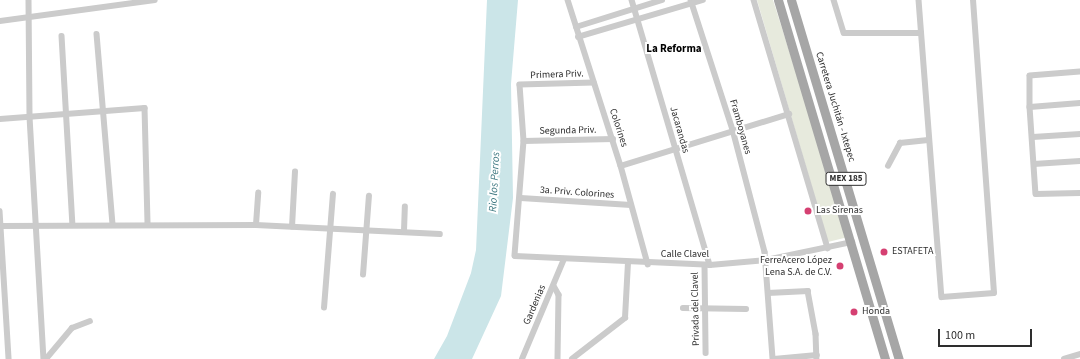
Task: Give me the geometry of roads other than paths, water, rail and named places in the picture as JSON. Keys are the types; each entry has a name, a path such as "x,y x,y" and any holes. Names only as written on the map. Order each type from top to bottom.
{"main road":[{"name":"MEX 185","path":"778,0 852,242 885,359"},
{"name":"Carretera Juchitán - Ixtepec","path":"791,0 899,359"}],"street":[{"path":"29,0 27,16 30,117 45,359"},
{"path":"0,21 27,16 155,0"},
{"name":"Colorines","path":"568,0 578,37 613,139 648,264"},
{"name":"Jacarandas","path":"632,0 707,265"},
{"path":"576,27 662,0"},
{"path":"578,37 692,2 703,0"},
{"path":"754,0 828,248"},
{"path":"834,0 844,33 921,33"},
{"path":"919,0 928,140 942,296 994,293 973,0"},
{"name":"Framboyanes","path":"692,2 733,130 766,260 774,359"},
{"path":"97,34 102,113 113,224"},
{"path":"62,36 73,224"},
{"path":"1080,72 1030,76 1030,107 1036,194 1080,193"},
{"name":"Primera Priv.","path":"524,141 520,85 594,83"},
{"path":"1030,107 1080,103"},
{"path":"0,119 102,113 145,108 148,225"},
{"path":"621,166 733,130 789,114"},
{"path":"1033,137 1080,134"},
{"name":"Segunda Priv.","path":"524,141 613,139"},
{"path":"888,166 900,143 928,140"},
{"path":"522,198 524,141"},
{"path":"1034,164 1080,161"},
{"path":"292,227 295,172"},
{"path":"256,225 258,193"},
{"path":"324,308 334,194"},
{"path":"363,275 369,196"},
{"name":"Calle Clavel","path":"522,198 515,256 648,264 707,265 766,260 852,242"},
{"name":"3a. Priv. Colorines","path":"522,198 631,205"},
{"path":"404,231 406,207"},
{"path":"0,212 10,359"},
{"path":"1,226 73,224 256,225 330,227 440,234"},
{"name":"Gardenias","path":"522,359 554,286 564,259"},
{"path":"572,359 625,318 628,263"},
{"name":"Privada del Clavel","path":"706,353 705,308 707,265"},
{"path":"554,286 559,295 558,359"},
{"path":"768,293 808,291 817,357 774,359"},
{"path":"683,308 746,309"},
{"path":"45,359 72,328 90,321"},
{"path":"1064,359 1080,354"}],"water":[{"name":"Rio los Perros","path":"487,0 518,0 511,84 513,198 501,296 472,359 434,359 447,336 471,273 476,250"}],"place":[{"name":"Las Sirenas","path":"808,211"},
{"name":"ESTAFETA","path":"884,252"},
{"name":"FerreAcero López Lena S.A. de C.V.","path":"840,266"},
{"name":"Honda","path":"854,312"}],"district":[{"name":"La Reforma","path":"674,49"}]}
